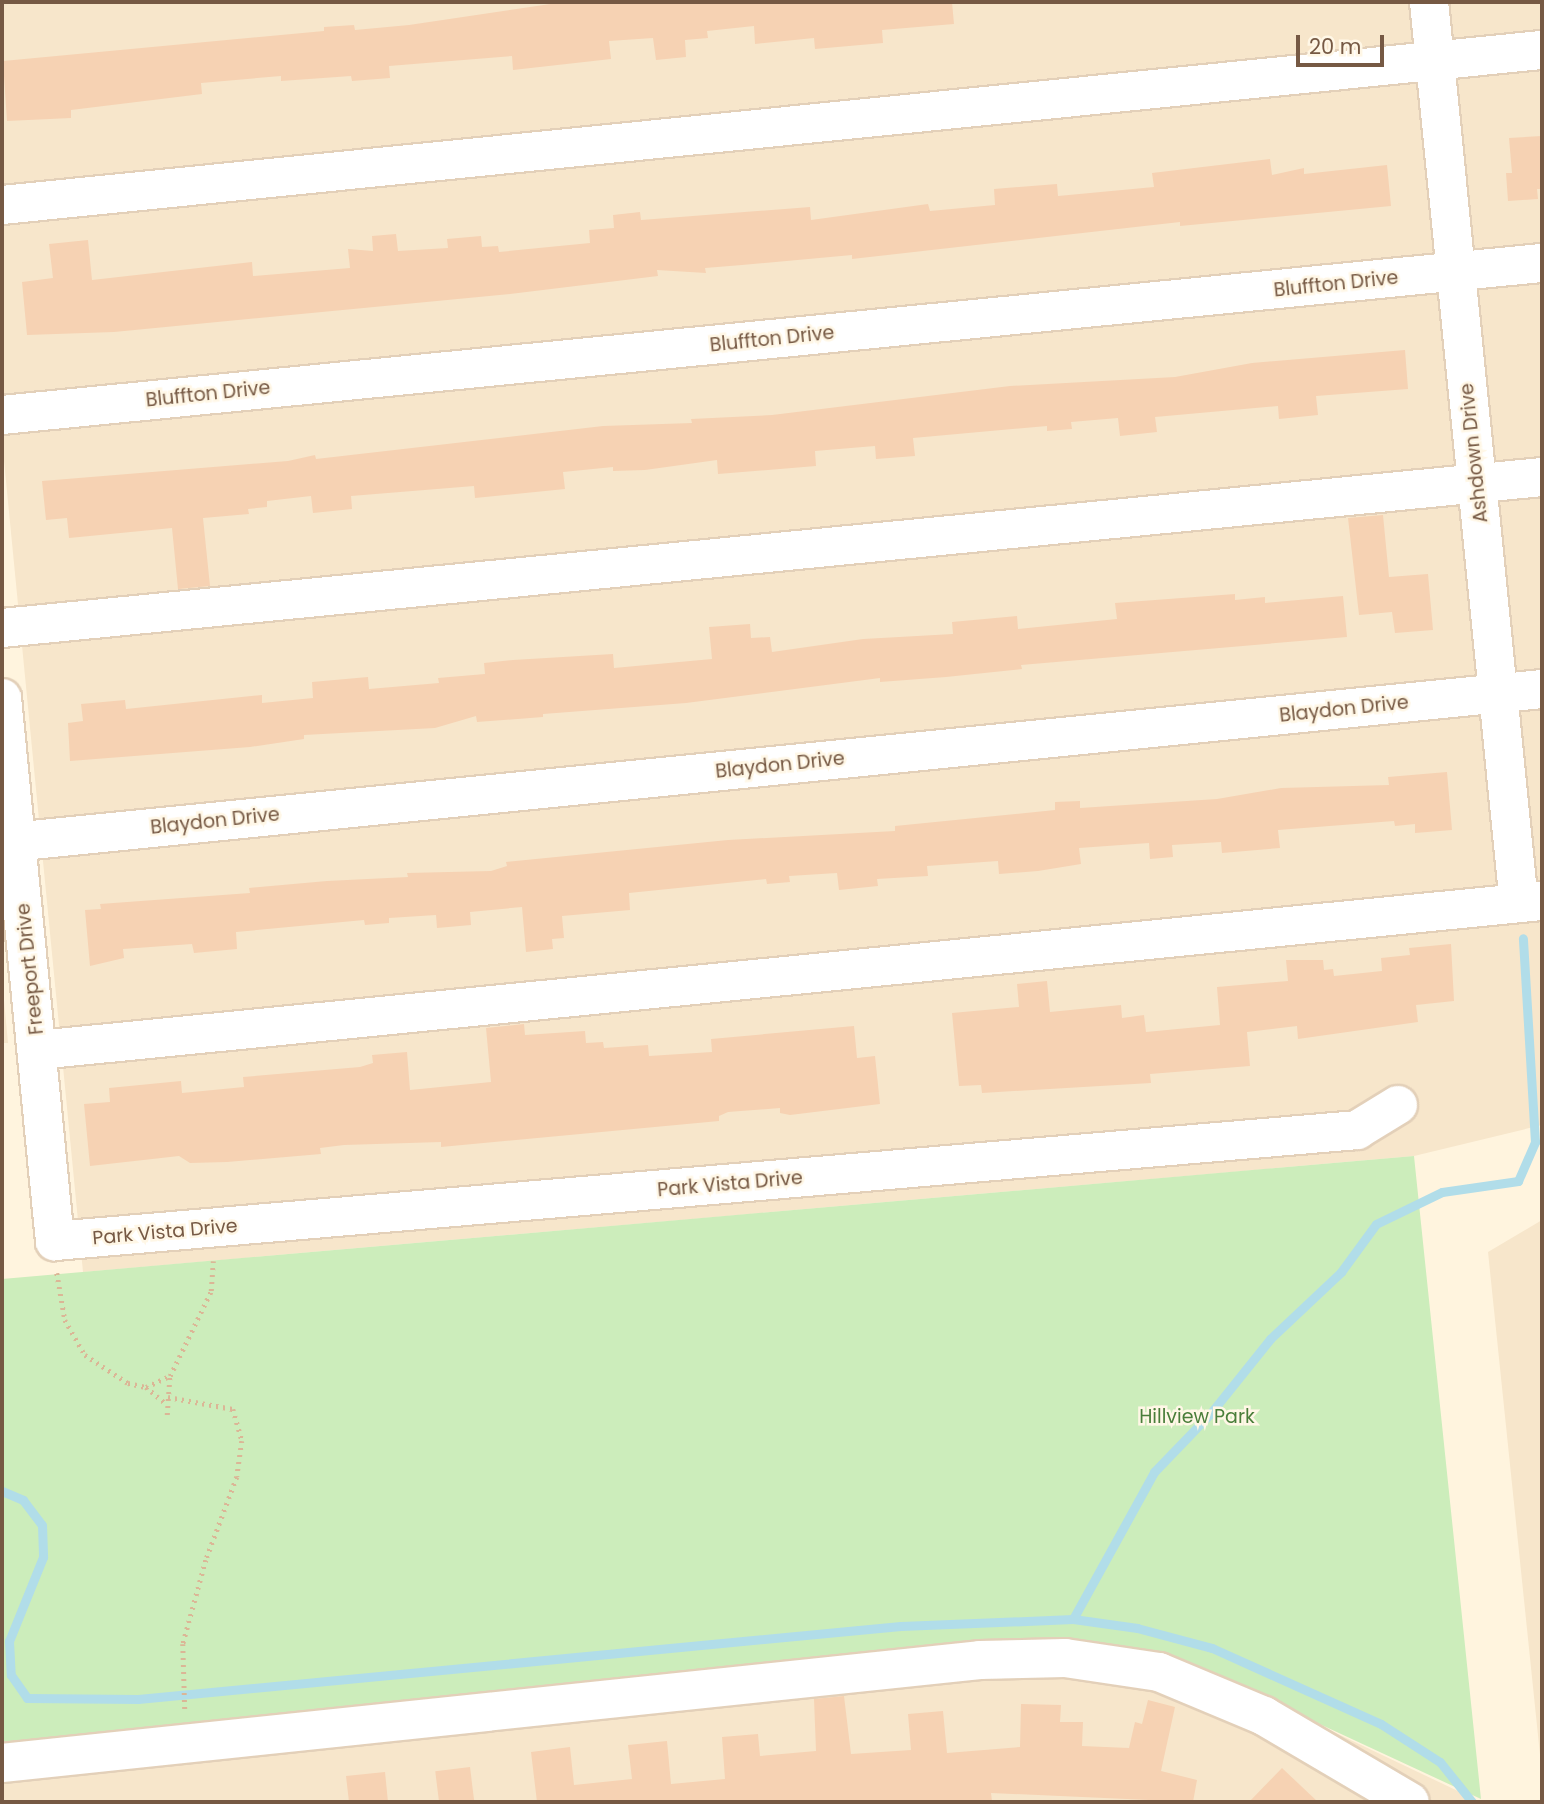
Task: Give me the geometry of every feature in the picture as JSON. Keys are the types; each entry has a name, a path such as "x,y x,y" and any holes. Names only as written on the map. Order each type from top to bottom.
{"street":[{"name":"Ashdown Drive","path":"1429,2 1497,694 1531,902"},
{"path":"2,205 1542,50"},
{"name":"Bluffton Drive","path":"2,415 1542,263"},
{"path":"2,628 1542,477"},
{"name":"Blaydon Drive","path":"9,842 1542,689"},
{"name":"Freeport Drive","path":"2,698 9,842 38,1050 55,1241"},
{"path":"38,1050 1531,902"},
{"name":"Park Vista Drive","path":"55,1241 1357,1130 1398,1105"},
{"path":"2,1763 980,1660 1065,1658 1171,1677 1264,1716 1410,1802"}],"path":[{"path":"167,1415 170,1376 211,1291 211,1228"},
{"path":"59,1293 65,1320 85,1355 112,1376 146,1387 166,1405"},
{"path":"146,1387 170,1376"},
{"path":"167,1397 233,1409 242,1441 237,1477 205,1560 182,1653 184,1708"}],"shaded area":[{"path":"2,2 1542,2 1542,1125 1414,1156 83,1272 2,440"},
{"path":"2,979 8,1043 2,1043"},
{"path":"1542,1220 1542,1774 1488,1252"},
{"path":"1016,1641 1118,1646 1216,1676 1481,1802 2,1802 2,1746"}],"green space":[{"name":"Hillview Park","path":"1414,1156 1481,1799 1216,1676 1118,1646 1016,1641 2,1746 2,1279"}],"building":[{"path":"564,2 952,2 954,24 882,30 883,43 815,49 814,38 755,44 754,26 707,31 708,38 685,40 686,57 656,60 653,38 609,41 611,59 513,70 512,56 389,66 390,78 352,81 351,76 281,81 281,76 201,83 202,94 71,110 71,118 7,121 3,61 324,31 324,27 354,25 355,30 409,25"},
{"path":"1542,136 1542,189 1537,189 1538,199 1508,201 1506,173 1512,173 1509,138"},
{"path":"1270,159 1272,175 1304,168 1304,174 1387,165 1391,206 1180,226 1180,222 852,259 852,255 705,268 706,273 657,270 658,276 510,294 114,332 27,335 22,282 53,278 49,244 88,240 92,280 252,262 253,276 350,268 348,249 373,251 372,236 396,234 398,251 448,248 447,239 481,236 482,247 498,246 499,252 590,243 589,230 614,228 613,215 640,212 641,220 810,207 811,220 928,204 930,211 995,205 994,189 1057,184 1058,196 1154,187 1152,173"},
{"path":"1405,350 1408,389 1316,396 1318,415 1279,419 1278,406 1155,417 1157,432 1120,436 1118,418 1071,422 1072,429 1047,431 1047,426 913,438 915,456 876,459 875,446 815,451 816,466 718,474 717,460 645,470 613,471 613,467 563,472 565,489 475,498 474,486 351,496 352,509 313,513 311,496 267,501 267,507 248,509 249,514 203,518 210,586 178,589 172,528 69,538 67,518 46,520 42,481 288,461 315,455 316,459 603,426 692,423 691,419 772,415 1010,386 1175,377 1252,363"},
{"path":"1383,515 1389,577 1428,574 1433,630 1395,633 1392,612 1359,615 1348,518"},
{"path":"1235,594 1235,600 1265,597 1265,603 1343,596 1347,637 1021,665 1022,669 946,677 880,682 880,678 686,703 543,714 543,717 477,722 476,716 435,728 304,735 304,739 250,747 70,761 68,723 83,721 81,704 125,700 126,709 262,695 262,703 313,698 312,682 368,677 369,689 439,683 438,678 485,674 484,663 513,660 613,654 614,668 712,659 709,627 750,624 751,638 770,637 772,652 863,639 953,634 952,622 1017,616 1018,629 1117,619 1115,603"},
{"path":"1447,772 1452,830 1415,833 1415,824 1395,826 1394,821 1278,830 1280,848 1222,853 1221,842 1172,845 1173,857 1150,859 1149,843 1079,848 1081,864 1038,871 999,874 998,861 927,866 928,876 877,879 878,886 839,890 837,873 789,876 790,882 767,884 766,879 629,893 630,910 562,916 564,938 552,939 553,949 526,952 522,907 470,912 471,925 437,928 436,915 389,918 389,923 365,925 364,920 236,932 237,949 194,953 192,944 123,949 124,958 90,966 85,910 101,909 100,904 250,893 249,888 408,877 407,873 491,871 507,866 506,862 728,840 895,831 895,826 1055,810 1055,802 1080,801 1080,808 1217,799 1281,788 1389,785 1388,777"},
{"path":"1451,944 1454,1001 1416,1005 1418,1022 1298,1039 1297,1026 1247,1032 1250,1066 1150,1074 1151,1083 982,1093 981,1085 959,1086 952,1013 1019,1007 1017,984 1047,981 1050,1012 1121,1005 1122,1018 1144,1015 1146,1032 1220,1025 1217,987 1288,981 1286,960 1323,960 1324,970 1333,969 1334,976 1382,971 1381,958 1410,955 1409,948"},
{"path":"524,1024 525,1035 585,1031 586,1043 603,1042 604,1048 648,1045 649,1056 712,1052 711,1039 854,1026 857,1058 875,1056 880,1104 790,1115 780,1113 780,1108 728,1112 719,1116 719,1121 441,1147 441,1142 344,1145 320,1148 321,1154 227,1162 190,1163 179,1156 90,1166 84,1104 110,1102 109,1088 181,1081 182,1093 244,1087 243,1077 360,1067 373,1063 372,1055 407,1052 410,1090 491,1082 486,1028"},
{"path":"844,1696 851,1754 911,1750 908,1714 943,1711 947,1753 1020,1747 1021,1704 1061,1705 1060,1722 1083,1722 1082,1746 1129,1748 1135,1722 1142,1724 1148,1700 1175,1707 1161,1771 1197,1780 1193,1802 991,1793 992,1801 973,1802 537,1802 531,1752 570,1747 574,1785 632,1779 628,1745 667,1741 671,1784 725,1779 722,1737 758,1734 760,1756 816,1751 814,1699"},
{"path":"470,1767 474,1802 439,1802 435,1771"},
{"path":"1282,1768 1318,1802 1249,1802"},
{"path":"385,1772 388,1802 349,1802 346,1776"}],"waterway":[{"path":"1073,1619 1154,1472 1210,1414 1270,1339 1341,1272 1376,1224 1442,1192 1518,1181 1535,1142 1523,938"},
{"path":"2,1491 23,1500 42,1525 43,1557 9,1641 11,1675 27,1698 138,1699 901,1626 1073,1619 1137,1628 1212,1648 1381,1724 1440,1762 1472,1802"}]}
